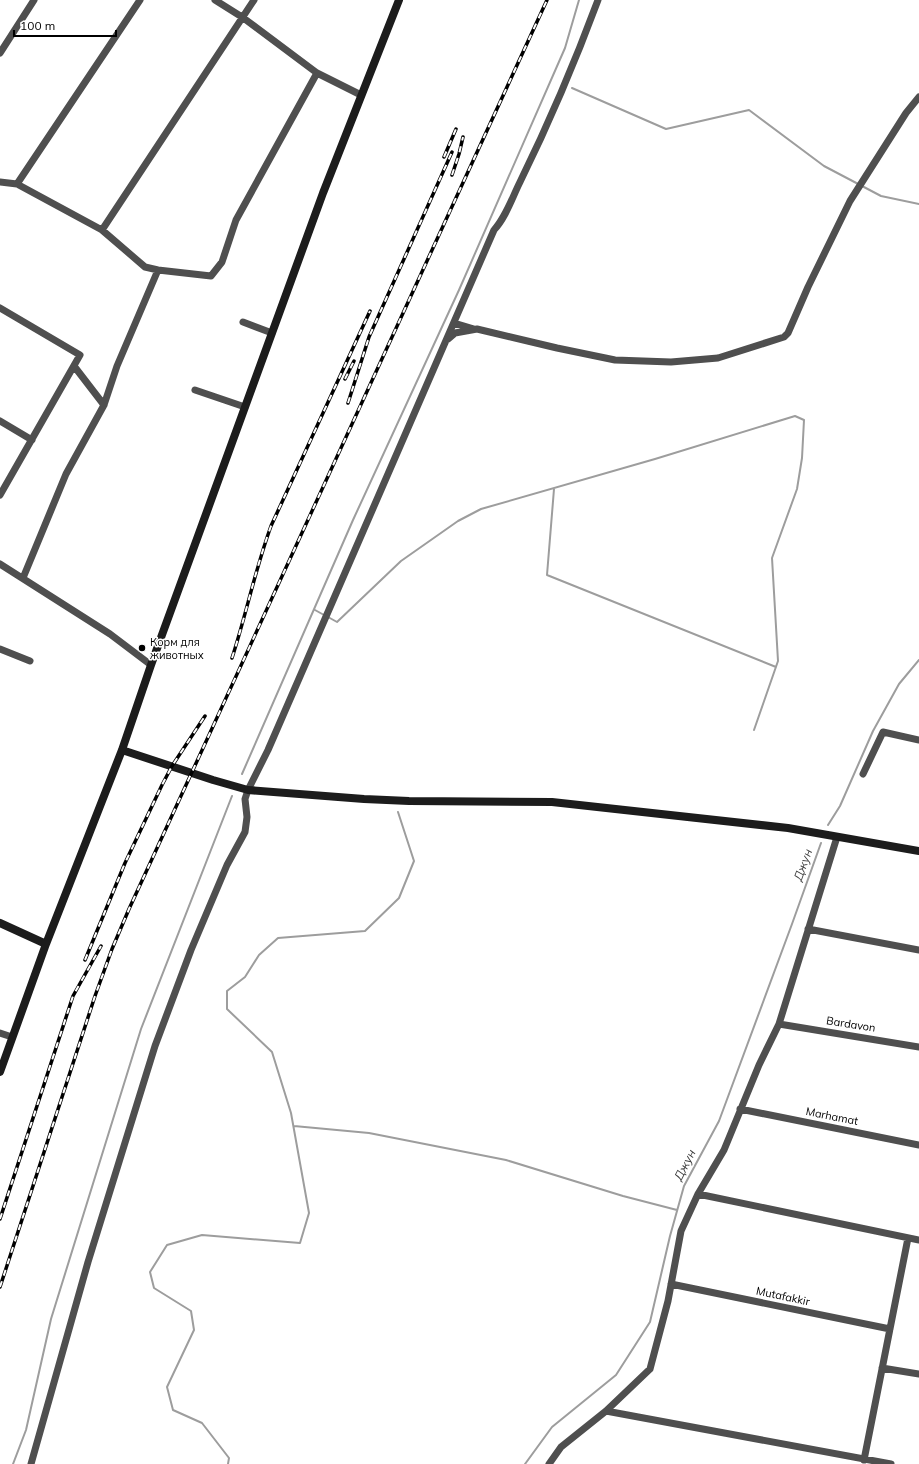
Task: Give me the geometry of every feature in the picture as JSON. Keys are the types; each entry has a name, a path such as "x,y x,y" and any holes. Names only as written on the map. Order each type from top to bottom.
{"main road":[{"path":"0,1072 46,944 122,750 151,665 323,193 399,0"},
{"path":"122,750 248,790 409,801 552,802 788,828 919,851"},
{"path":"0,923 46,944"}],"street":[{"path":"0,53 34,0"},
{"path":"17,184 140,0"},
{"path":"215,0 242,17 317,73 361,95"},
{"path":"102,230 254,0"},
{"path":"31,1464 88,1262 155,1046 191,950 227,865 244,832 247,817 245,798 248,790 268,750 494,230 502,221 506,209 534,154 598,0"},
{"path":"0,182 17,184 102,230 145,267 158,270 211,276 222,262 236,220 317,73"},
{"path":"454,323 557,348 615,360 671,362 718,358 784,337 788,333 808,287 850,201 906,113 919,97"},
{"path":"23,578 66,474 104,405 117,366 158,270"},
{"path":"0,308 80,355 0,495"},
{"path":"243,322 272,333"},
{"path":"447,340 456,333 476,329"},
{"path":"74,366 104,405"},
{"path":"195,390 245,407"},
{"path":"0,421 32,440"},
{"path":"0,564 110,634 151,665"},
{"path":"0,649 30,661"},
{"path":"863,774 883,732 919,740"},
{"path":"550,1464 561,1447 606,1410 650,1369 668,1301 680,1231 698,1194 724,1150 740,1109 779,1024 837,837"},
{"path":"808,929 919,950"},
{"name":"Bardavon","path":"779,1024 919,1047"},
{"path":"0,1033 12,1037"},
{"name":"Marhamat","path":"740,1109 919,1145"},
{"path":"698,1194 919,1240"},
{"path":"868,1461 882,1368 908,1238"},
{"name":"Mutafakkir","path":"671,1284 890,1330"},
{"path":"882,1368 919,1374"},
{"path":"606,1410 868,1461 891,1464"}],"waterway":[{"path":"242,774 353,520 459,290 565,48 579,0"},
{"path":"572,88 666,129 749,110 824,166 881,196 919,204"},
{"path":"328,617 337,622 401,561 458,521 481,509 655,459 795,416 804,420 802,458 797,489 772,558 778,661 754,730"},
{"path":"554,489 547,575 776,667"},
{"path":"315,610 324,615"},
{"name":"Джун","path":"828,825 840,806 873,731 899,684 919,660"},
{"path":"13,1464 26,1430 51,1319 141,1029 232,796"},
{"path":"228,1464 229,1458 202,1423 173,1410 167,1387 194,1330 191,1311 154,1288 150,1272 167,1245 202,1235 300,1243 309,1213 291,1113 272,1052 227,1009 227,991 245,977 259,955 278,938 365,931 399,898 414,861 398,812"},
{"name":"Джун","path":"525,1464 552,1427 616,1375 650,1322 670,1236 684,1186 719,1121 821,843"},
{"path":"294,1126 369,1133 506,1160 623,1196 677,1210"}],"railway":[{"path":"0,1287 95,996 112,949 129,909 547,0"},
{"path":"444,157 456,129"},
{"path":"452,175 463,137"},
{"path":"348,403 369,337 452,152"},
{"path":"232,658 271,526 370,311"},
{"path":"345,379 354,361"},
{"path":"85,960 125,863 162,785 172,766 205,716"},
{"path":"0,1219 73,996 101,946"}],"place":[{"name":"Корм для животных","path":"142,648"}]}
